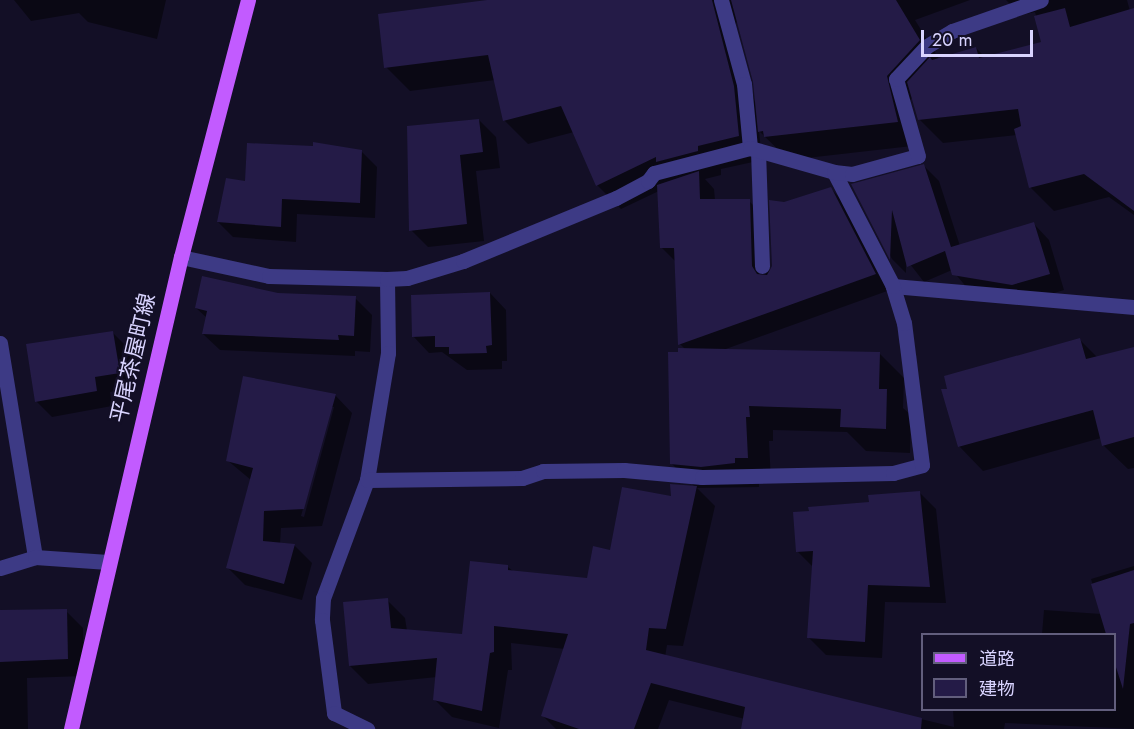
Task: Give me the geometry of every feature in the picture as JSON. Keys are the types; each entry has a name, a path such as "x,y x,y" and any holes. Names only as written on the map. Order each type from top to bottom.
{"main road":[{"name":"平尾茶屋町線","path":"71,729 108,562 181,257 248,0"}],"street":[{"path":"721,0 744,84 754,150 762,266"},
{"path":"181,257 268,276 407,278 463,261 616,198 648,181 654,173 754,150 834,172 852,174 918,156 896,79 927,46 952,31 1041,0"},
{"path":"367,480 522,478 543,471 624,470 702,477 893,472 922,465 904,323 893,286 834,172"},
{"path":"367,729 334,713 322,620 323,598 367,480 388,353 387,279"},
{"path":"893,286 1134,308"},
{"path":"0,343 35,557"},
{"path":"0,568 35,557 108,562"}],"building":[{"path":"487,0 712,0 734,86 739,136 698,146 698,151 656,162 656,157 596,186 561,106 503,121 488,55 384,68 378,14"},
{"path":"731,0 896,0 920,40 887,76 898,122 764,137 763,131 758,132 753,82"},
{"path":"1065,8 1070,27 1134,8 1134,211 1084,174 1029,188 1014,129 1021,126 1018,109 918,120 907,82 930,57 932,60 976,47 979,58 1041,42 1034,16"},
{"path":"479,119 483,152 460,155 467,224 409,231 407,126"},
{"path":"313,142 362,150 360,203 282,199 281,227 217,222 226,178 245,181 247,143 313,146"},
{"path":"924,164 951,247 1034,222 1050,274 1012,285 952,275 945,251 907,267 892,210 890,260 851,184"},
{"path":"699,171 700,199 750,199 752,266 757,274 767,275 772,266 769,200 784,202 831,187 876,274 678,345 674,248 660,248 657,185"},
{"path":"202,276 278,293 356,296 354,336 338,335 339,340 202,334 207,311 195,308"},
{"path":"490,292 492,345 486,346 487,353 449,354 449,347 435,347 435,336 412,337 411,295"},
{"path":"113,331 120,373 95,377 97,391 35,402 26,344"},
{"path":"1080,338 1086,359 1134,347 1134,437 1102,446 1093,410 958,447 941,389 947,389 944,376"},
{"path":"678,348 880,352 879,389 887,389 886,429 840,427 841,409 749,406 750,417 746,417 748,458 735,458 735,463 701,467 670,464 668,352 678,352"},
{"path":"243,376 336,394 304,509 264,511 263,541 295,544 284,584 226,568 253,468 226,461"},
{"path":"670,484 697,486 666,629 649,628 646,650 922,718 921,729 741,729 745,707 651,683 634,729 579,729 541,716 568,634 494,626 494,652 490,653 482,711 433,700 437,658 349,666 343,602 388,598 391,628 462,634 470,561 508,565 508,570 587,578 593,546 610,550 622,487 671,496"},
{"path":"920,491 930,587 868,585 865,642 807,638 813,551 796,552 793,512 809,511 808,507 869,502 868,495"},
{"path":"1134,570 1134,623 1130,624 1123,689 1116,667 1116,633 1106,633 1091,584"},
{"path":"67,609 68,659 0,662 0,610"}]}
